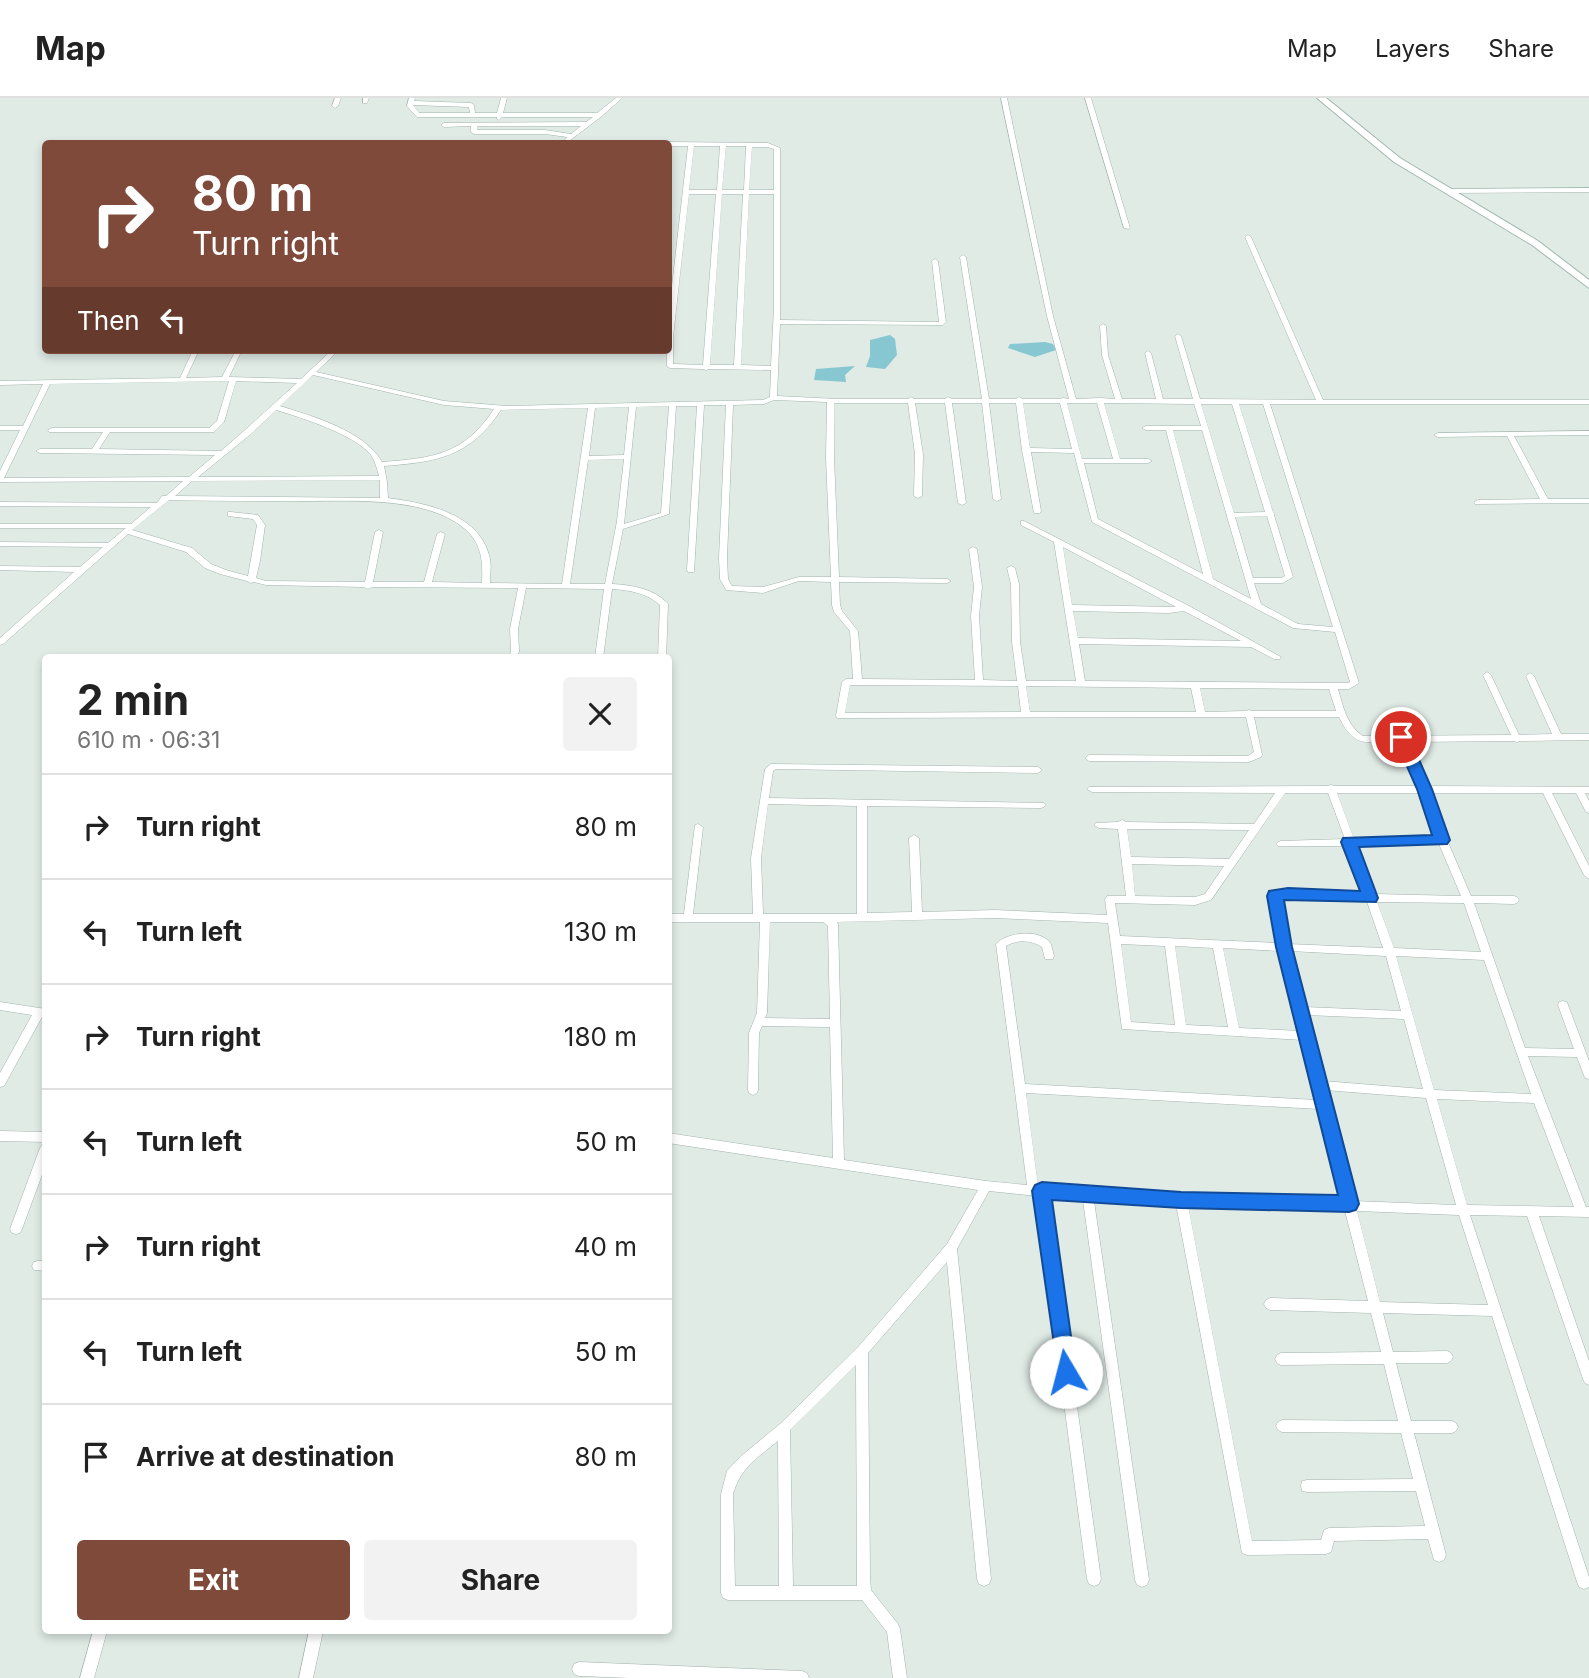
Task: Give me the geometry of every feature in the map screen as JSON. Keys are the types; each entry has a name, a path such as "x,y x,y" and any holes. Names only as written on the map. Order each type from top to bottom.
{"street":[{"path":"335,106 338,98"},
{"path":"495,132 504,98"},
{"path":"567,140 619,98"},
{"path":"1004,98 1050,316 1073,400"},
{"path":"1088,98 1127,228"},
{"path":"1321,98 1397,160 1535,243 1589,285"},
{"path":"473,115 472,106 467,102 412,100 413,113 417,115 461,115 473,115 600,115"},
{"path":"458,125 461,115"},
{"path":"444,125 586,124"},
{"path":"474,125 474,132 545,132 571,136"},
{"path":"672,144 777,148 773,398"},
{"path":"672,342 691,144"},
{"path":"706,368 723,145"},
{"path":"737,368 749,145"},
{"path":"1447,191 1589,190"},
{"path":"686,192 776,192"},
{"path":"1248,236 1321,402"},
{"path":"963,257 982,373 997,499"},
{"path":"776,322 941,324 943,322 935,261"},
{"path":"1102,326 1105,355 1119,400"},
{"path":"1178,336 1258,605"},
{"path":"1148,353 1160,401"},
{"path":"182,380 194,354"},
{"path":"52,430 211,430 220,422 238,354"},
{"path":"0,642 164,498 223,453 332,354"},
{"path":"671,354 670,364 675,368 775,368"},
{"path":"311,373 425,400 499,407 673,404 764,401 773,398 1589,402"},
{"path":"0,394 3,383 229,379 301,381"},
{"path":"48,382 0,479 187,481 383,478"},
{"path":"911,399 919,454 918,496"},
{"path":"948,399 962,503"},
{"path":"1019,399 1037,511"},
{"path":"834,400 829,404 838,612 851,625 856,639 858,683"},
{"path":"1063,400 1095,520 1296,626 1339,630"},
{"path":"1100,400 1116,461"},
{"path":"1235,401 1271,514 1288,580 1250,580"},
{"path":"730,402 723,558 726,585 729,588 763,590 791,580 947,581"},
{"path":"1266,402 1354,683 1349,686 846,682 840,716 1343,713"},
{"path":"691,570 701,403"},
{"path":"620,528 665,514 673,404"},
{"path":"600,654 608,587 620,528 633,405"},
{"path":"566,587 592,406"},
{"path":"274,407 307,417 372,452 383,478 384,500"},
{"path":"379,464 423,461 444,456 478,436 499,407"},
{"path":"0,428 24,428"},
{"path":"1146,428 1205,428"},
{"path":"1169,428 1209,580"},
{"path":"94,452 108,430"},
{"path":"1438,435 1589,433"},
{"path":"1509,434 1545,501"},
{"path":"1026,450 1077,451"},
{"path":"40,451 223,453"},
{"path":"586,458 627,457"},
{"path":"1080,461 1148,461"},
{"path":"164,498 384,500 413,504 461,521 480,542 486,556 486,586"},
{"path":"1478,502 1589,500"},
{"path":"0,504 157,505"},
{"path":"231,514 259,520 256,561 251,581"},
{"path":"1231,515 1271,514"},
{"path":"1024,523 1277,657"},
{"path":"0,526 129,529 190,550 208,566 251,581 368,586 608,587 659,598 665,610 662,654"},
{"path":"4,544 19,526"},
{"path":"368,586 379,532"},
{"path":"427,586 441,534"},
{"path":"1058,541 1081,685"},
{"path":"4,544 110,545"},
{"path":"973,549 978,587 975,616 979,684"},
{"path":"0,568 82,570"},
{"path":"1011,568 1015,584 1021,684 1026,715"},
{"path":"514,654 514,629 523,586"},
{"path":"1069,608 1186,608"},
{"path":"1074,641 1254,644"},
{"path":"1487,675 1517,739"},
{"path":"1530,676 1558,738"},
{"path":"1195,685 1200,713"},
{"path":"1332,685 1347,726 1356,737 1589,737"},
{"path":"1089,758 1249,759 1258,755 1258,752 1249,713"},
{"path":"672,1139 986,1186 1088,1196 1586,1212 1538,1099 1468,900 1401,737"},
{"path":"753,1090 754,1033 762,1013 757,858 769,769 774,766 1038,770"},
{"path":"1331,788 1390,952 1463,1210 1584,1583"},
{"path":"1092,789 1584,790 1589,810"},
{"path":"1546,790 1589,875"},
{"path":"1281,791 1208,897 1195,901 1110,899 1112,919 1126,1026 1306,1035"},
{"path":"764,801 1041,805"},
{"path":"862,803 862,916"},
{"path":"1099,825 1122,823 1257,827"},
{"path":"1122,823 1131,899"},
{"path":"688,918 698,827"},
{"path":"915,838 917,914"},
{"path":"1281,844 1442,840"},
{"path":"1127,860 1232,863"},
{"path":"1439,1555 1318,1085 1284,947 1275,896 1288,894 1514,900"},
{"path":"672,918 825,918 917,914 1112,919"},
{"path":"825,918 833,924 839,1164"},
{"path":"1049,956 1046,945 1034,938 1010,938 1000,944 1019,1088 1037,1190 1094,1579"},
{"path":"1115,940 1488,956"},
{"path":"1170,943 1181,1029"},
{"path":"1217,944 1234,1031"},
{"path":"1563,1005 1589,1075"},
{"path":"0,1006 42,1012"},
{"path":"1300,1011 1409,1016"},
{"path":"0,1083 42,1014"},
{"path":"758,1022 836,1023"},
{"path":"1522,1052 1581,1053"},
{"path":"1318,1085 1538,1099"},
{"path":"1019,1088 1324,1105"},
{"path":"0,1136 42,1137"},
{"path":"16,1229 42,1159"},
{"path":"865,1593 728,1593 727,1494 732,1476 744,1461 784,1427 862,1352 951,1248 986,1186"},
{"path":"1088,1196 1142,1580"},
{"path":"1181,1200 1247,1548 1326,1547 1329,1535 1433,1532"},
{"path":"1531,1211 1589,1379"},
{"path":"951,1248 985,1579"},
{"path":"1270,1304 1496,1311"},
{"path":"862,1352 865,1593 893,1629 900,1678"},
{"path":"1281,1359 1447,1357"},
{"path":"1282,1426 1452,1427"},
{"path":"784,1427 786,1592"},
{"path":"1307,1486 1421,1485"},
{"path":"87,1678 99,1634"},
{"path":"306,1678 315,1634"},
{"path":"579,1669 657,1675 802,1678"}],"water":[{"path":"890,335 895,339 897,355 885,369 866,367 870,356 870,340"},
{"path":"1010,344 1053,344 1056,350 1035,357 1008,348"},
{"path":"855,366 845,375 846,382 814,380 816,369"}],"route":[{"path":"1066,1372 1042,1191 1181,1200 1349,1204 1284,947 1275,896 1288,894 1370,898 1349,842 1442,840 1424,789 1401,737"}]}
